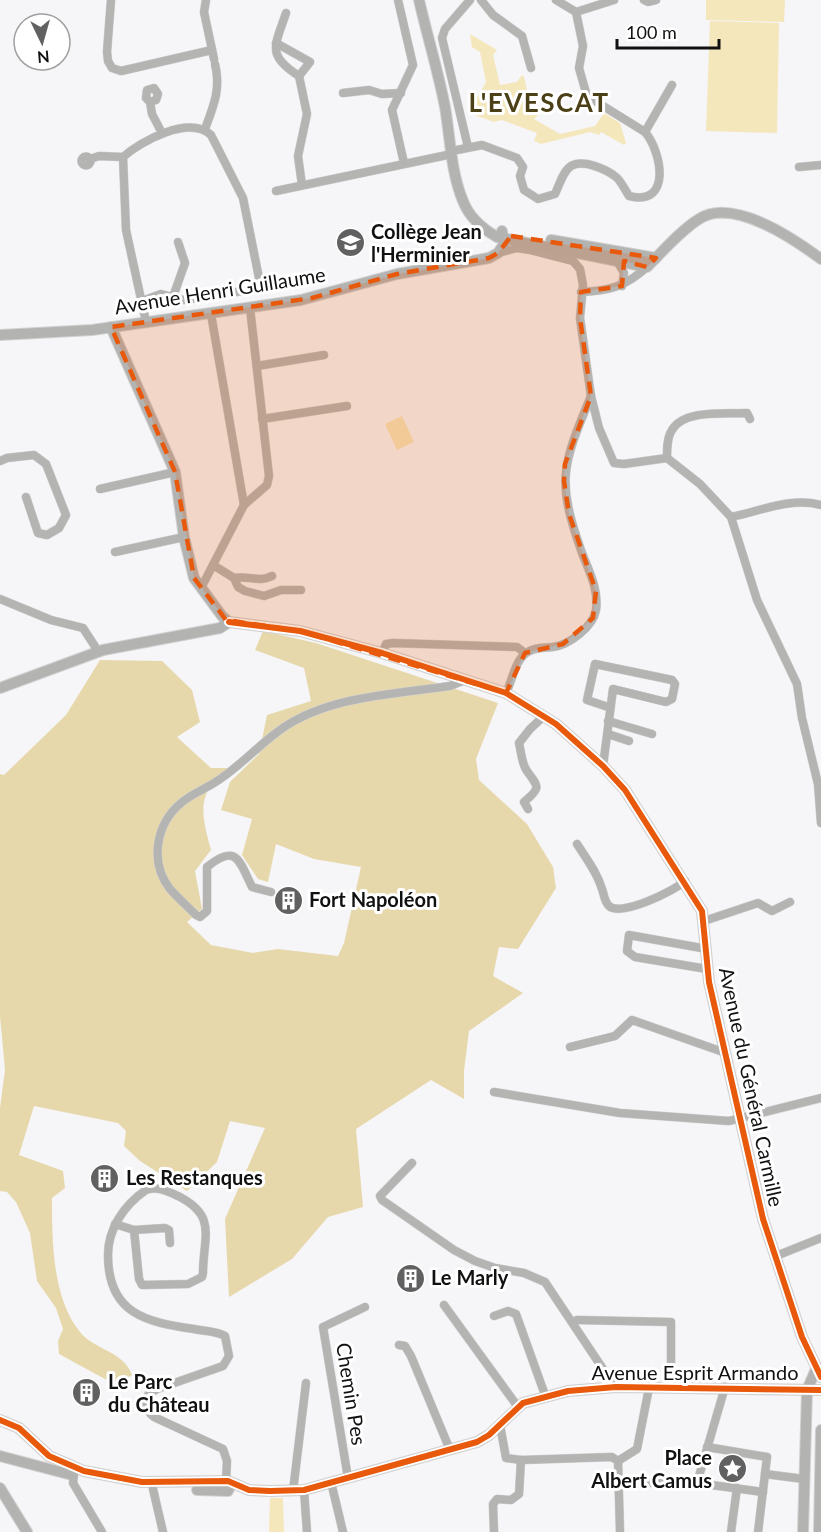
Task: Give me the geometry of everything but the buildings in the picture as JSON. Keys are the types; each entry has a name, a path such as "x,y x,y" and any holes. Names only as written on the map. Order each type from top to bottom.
{"street":[{"path":"111,0 107,52 112,68 121,71 212,50"},
{"path":"205,129 218,96 219,83 204,12 206,0"},
{"path":"398,0 413,65 392,110 404,163"},
{"path":"418,0 444,102 463,201 468,211 482,227 503,235 647,267"},
{"path":"468,147 442,38 445,29 470,0"},
{"path":"481,0 493,15 522,36 531,68"},
{"path":"276,191 482,145 522,162 520,183 524,190 538,199 555,194 566,171 572,165 581,164 598,168 617,177 629,196 638,198 655,191 659,183 660,172 652,141 645,132 587,96 579,68 584,46 576,12 556,0"},
{"path":"576,12 614,0"},
{"path":"644,0 648,3 656,0"},
{"path":"286,13 276,43 275,55 282,65 299,76 307,114 298,156 302,185"},
{"path":"276,43 310,62 299,76"},
{"path":"645,132 672,85"},
{"path":"344,93 369,90 382,94 400,93"},
{"path":"150,102 152,114 162,133"},
{"path":"90,159 99,156 123,158 162,133 194,127 205,129 211,135 243,198 260,283 255,289 184,300 140,291"},
{"path":"123,158 126,230 146,322"},
{"path":"799,167 821,165"},
{"path":"821,259 778,229 737,215 718,213 700,218 647,267 622,286 608,291 582,292 580,318 591,396 599,428 614,463 624,464 667,458 700,484 731,517 757,600 797,684 802,718 818,784 821,823"},
{"path":"503,235 656,258"},
{"path":"498,253 503,235"},
{"path":"478,260 503,235"},
{"path":"173,297 185,263 178,242"},
{"name":"Avenue Henri Guillaume","path":"0,335 111,327 312,298 418,269 478,260 517,248 573,261 581,275 582,292"},
{"path":"616,259 624,273 622,286"},
{"path":"142,301 162,294"},
{"path":"201,588 244,505 267,485 269,476 250,308"},
{"path":"211,314 244,505"},
{"path":"0,688 98,651 220,628 230,622 194,578 184,537 175,472 111,327"},
{"path":"257,366 324,355"},
{"path":"506,693 520,659 525,653 563,644 586,628 596,611 596,591 569,514 564,481 565,464 591,396"},
{"path":"262,419 347,406"},
{"path":"667,458 671,431 679,422 690,417 747,413 750,419"},
{"path":"0,461 34,455 46,464 66,514 59,528 47,535 38,533 26,497"},
{"path":"100,489 175,472"},
{"path":"731,517 754,513 777,503 821,505"},
{"path":"115,552 184,537"},
{"path":"213,565 234,579 238,587 264,596 281,590 301,590"},
{"path":"234,579 240,577 263,581 272,576"},
{"path":"0,599 51,620 83,628 98,651"},
{"name":"Avenue du Général Carmille","path":"230,622 300,631 382,653 506,693 544,716 603,766 625,790 685,881 700,905 704,921 707,969 763,1219 802,1337 819,1372 807,1390 803,1532"},
{"path":"382,653 387,644 393,643 517,647 525,653"},
{"path":"603,766 613,689 666,702 672,699 675,684 672,680 596,664 587,700 609,707"},
{"path":"271,892 252,887 240,860 228,854 221,856 207,867 207,911 200,917 196,915 169,887 160,866 158,848 163,824 182,802 220,780 281,730 299,719 333,706 450,686 465,680"},
{"path":"528,809 524,802 536,790 537,784 534,777 526,771 519,743 544,716"},
{"path":"608,721 652,734"},
{"path":"608,734 629,741"},
{"path":"577,844 593,869 610,908 641,903 672,892 685,881"},
{"path":"704,921 758,903 772,911 790,902"},
{"path":"707,950 629,935 627,951 635,957 707,969"},
{"path":"570,1047 615,1036 632,1020 726,1053"},
{"path":"494,1092 620,1113 729,1121 821,1098"},
{"path":"412,1163 380,1196 382,1200 454,1250 475,1261 495,1268 524,1273 545,1282 611,1381 612,1387"},
{"path":"134,1230 139,1279 142,1285 188,1284 199,1281 203,1273 206,1223 200,1212 186,1200 166,1190 150,1189 142,1193 115,1224 108,1247 108,1270 112,1284 128,1309 154,1323 220,1333 228,1342 230,1356 223,1366 157,1389 148,1395 146,1404 149,1413 154,1417 223,1449 227,1457 228,1482"},
{"path":"115,1224 134,1230 169,1230 170,1243"},
{"path":"776,1256 821,1238"},
{"path":"444,1305 518,1407"},
{"name":"Chemin Pes","path":"348,1478 323,1327 365,1307"},
{"path":"494,1316 508,1311 516,1314 546,1395"},
{"path":"577,1320 671,1322 671,1388"},
{"path":"399,1345 405,1346 411,1356 450,1450"},
{"path":"306,1383 298,1490 307,1532"},
{"name":"Avenue Esprit Armando","path":"1,1419 19,1428 49,1456 84,1471 142,1482 228,1482 249,1490 298,1490 450,1450 483,1439 518,1407 546,1395 612,1387 821,1390"},
{"path":"697,1483 725,1387"},
{"path":"618,1461 637,1449 649,1388"},
{"path":"500,1425 506,1458 521,1460 612,1457 618,1461"},
{"path":"819,1532 821,1430"},
{"path":"707,1447 767,1457 758,1532"},
{"name":"Avenue Esprit Armando","path":"0,1456 123,1488 225,1492 230,1490 228,1482"},
{"path":"494,1532 493,1504 497,1500 512,1500 519,1494 521,1460"},
{"path":"618,1461 620,1532"},
{"path":"765,1474 820,1480"},
{"path":"74,1475 73,1483 102,1532"},
{"path":"331,1482 343,1532"},
{"path":"619,1483 697,1483 763,1492"},
{"path":"0,1488 27,1532"},
{"path":"731,1532 737,1488"},
{"path":"153,1489 163,1532"}],"highlighted area":[{"path":"511,236 656,258 647,267 624,261 622,286 581,292 580,318 591,396 565,464 564,481 569,514 596,591 593,618 563,644 525,653 506,693 300,631 226,620 194,578 175,472 111,327 312,298 397,274 489,258 498,253"}],"shaded area":[{"path":"706,0 785,0 784,22 706,20"},
{"path":"710,21 779,23 777,133 706,131"},
{"path":"470,34 497,50 493,55 500,85 517,82 522,75 524,77 532,112 543,111 534,119 560,134 595,126 604,113 620,123 626,143 624,145 601,132 599,135 590,132 541,144 534,141 537,133 502,120 494,122 472,114 469,105 474,104 486,82 480,52 472,47"},
{"path":"402,416 414,442 397,450 385,424"},
{"path":"263,631 316,643 498,703 476,759 479,780 527,824 553,867 556,888 518,949 499,947 493,976 523,993 469,1031 464,1071 464,1099 431,1080 356,1129 363,1207 328,1217 292,1259 229,1297 225,1219 265,1128 230,1121 217,1162 187,1191 140,1161 124,1146 126,1131 118,1123 34,1106 19,1155 63,1171 65,1188 52,1198 53,1249 59,1285 71,1318 80,1332 93,1343 116,1356 128,1367 132,1375 116,1385 59,1354 58,1341 63,1329 56,1308 37,1281 30,1233 16,1202 7,1192 0,1191 0,1108 5,1070 0,1016 0,774 4,775 66,715 100,660 162,661 192,690 200,722 177,737 211,768 227,768 227,771 210,788 206,797 205,827 211,850 195,871 202,909 187,922 211,945 253,953 278,949 338,956 344,943 361,867 314,859 276,844 268,882 258,879 242,855 252,819 221,810 230,782 259,754 267,715 311,701 304,668 255,650"},
{"path":"270,1498 283,1498 284,1532 269,1532"}],"cycle path":[{"path":"229,622 300,631 382,653 506,693 556,724 603,766 625,790 702,911 709,982 763,1219 802,1337 821,1377"},
{"path":"0,1420 19,1428 49,1456 84,1471 142,1482 228,1481 249,1490 304,1490 477,1442 489,1435 523,1403 568,1391 616,1387 821,1390"}],"place":[{"name":"Collège Jean l'Herminier","path":"350,243"},
{"name":"Fort Napoléon","path":"288,900"},
{"name":"Les Restanques","path":"105,1178"},
{"name":"Le Marly","path":"410,1278"},
{"name":"Le Parc du Château","path":"87,1393"},
{"name":"Place Albert Camus","path":"733,1469"}],"district":[{"name":"L'EVESCAT","path":"539,103"}]}
